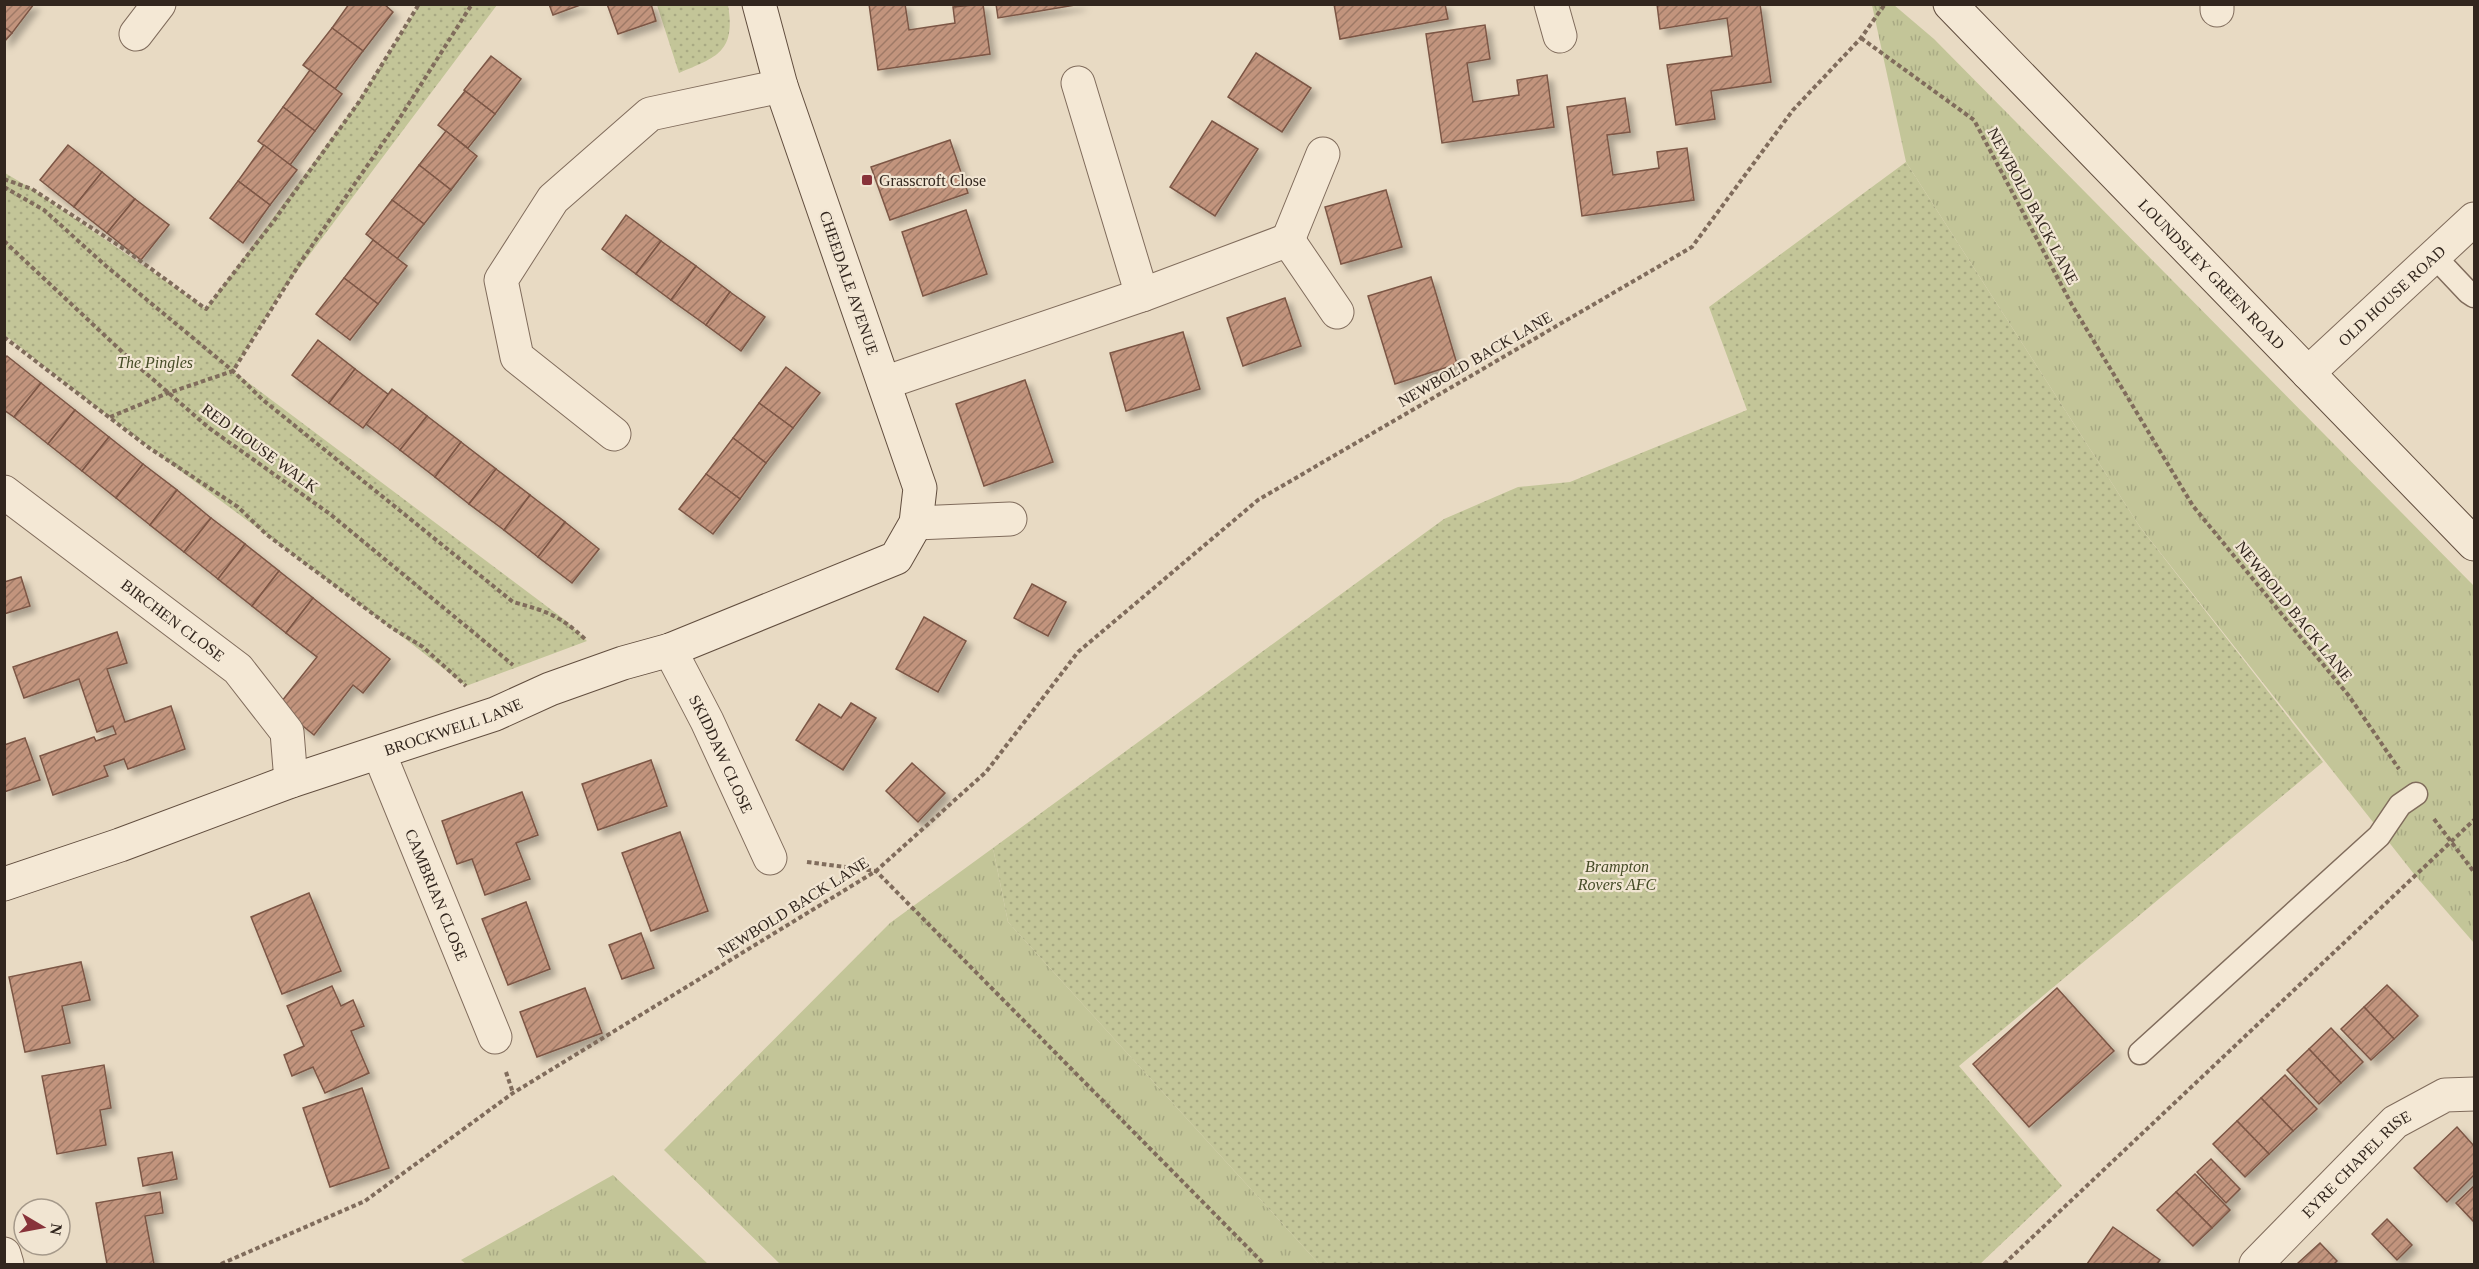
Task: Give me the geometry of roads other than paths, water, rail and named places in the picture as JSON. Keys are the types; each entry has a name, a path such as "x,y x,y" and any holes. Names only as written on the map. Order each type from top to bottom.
{"street":[{"path":"136,34 159,4"},
{"name":"CHEEDALE AVENUE","path":"759,4 781,86 921,488 916,523 896,558"},
{"path":"1551,4 1560,36"},
{"name":"LOUNDSLEY GREEN ROAD","path":"1950,4 2475,544"},
{"path":"1078,83 1142,295"},
{"path":"614,434 518,357 501,280 553,199 650,114 781,86"},
{"path":"884,383 1142,295 1288,240 1323,154"},
{"name":"OLD HOUSE ROAD","path":"2308,373 2475,219"},
{"path":"1288,240 1337,312"},
{"name":"BIRCHEN CLOSE","path":"4,492 238,669 287,732 291,781"},
{"path":"916,523 1010,519"},
{"name":"BROCKWELL LANE","path":"4,884 120,845 291,781 495,714 550,689 623,663 670,650 896,558"},
{"name":"SKIDDAW CLOSE","path":"670,650 770,858"},
{"name":"CAMBRIAN CLOSE","path":"379,753 495,1037"},
{"name":"EYRE CHAPEL RISE","path":"2256,1264 2395,1122 2445,1095 2475,1094"},
{"path":"4,1254 7,1264"}],"lane":[{"path":"2434,256 2468,292 2475,296"},
{"path":"2140,1053 2379,836 2400,805 2416,794"}],"place":[{"name":"Grasscroft Close","path":"867,180"}],"park label":[{"name":"The Pingles","path":"155,362"},
{"name":"Brampton Rovers AFC","path":"1617,875"}]}
